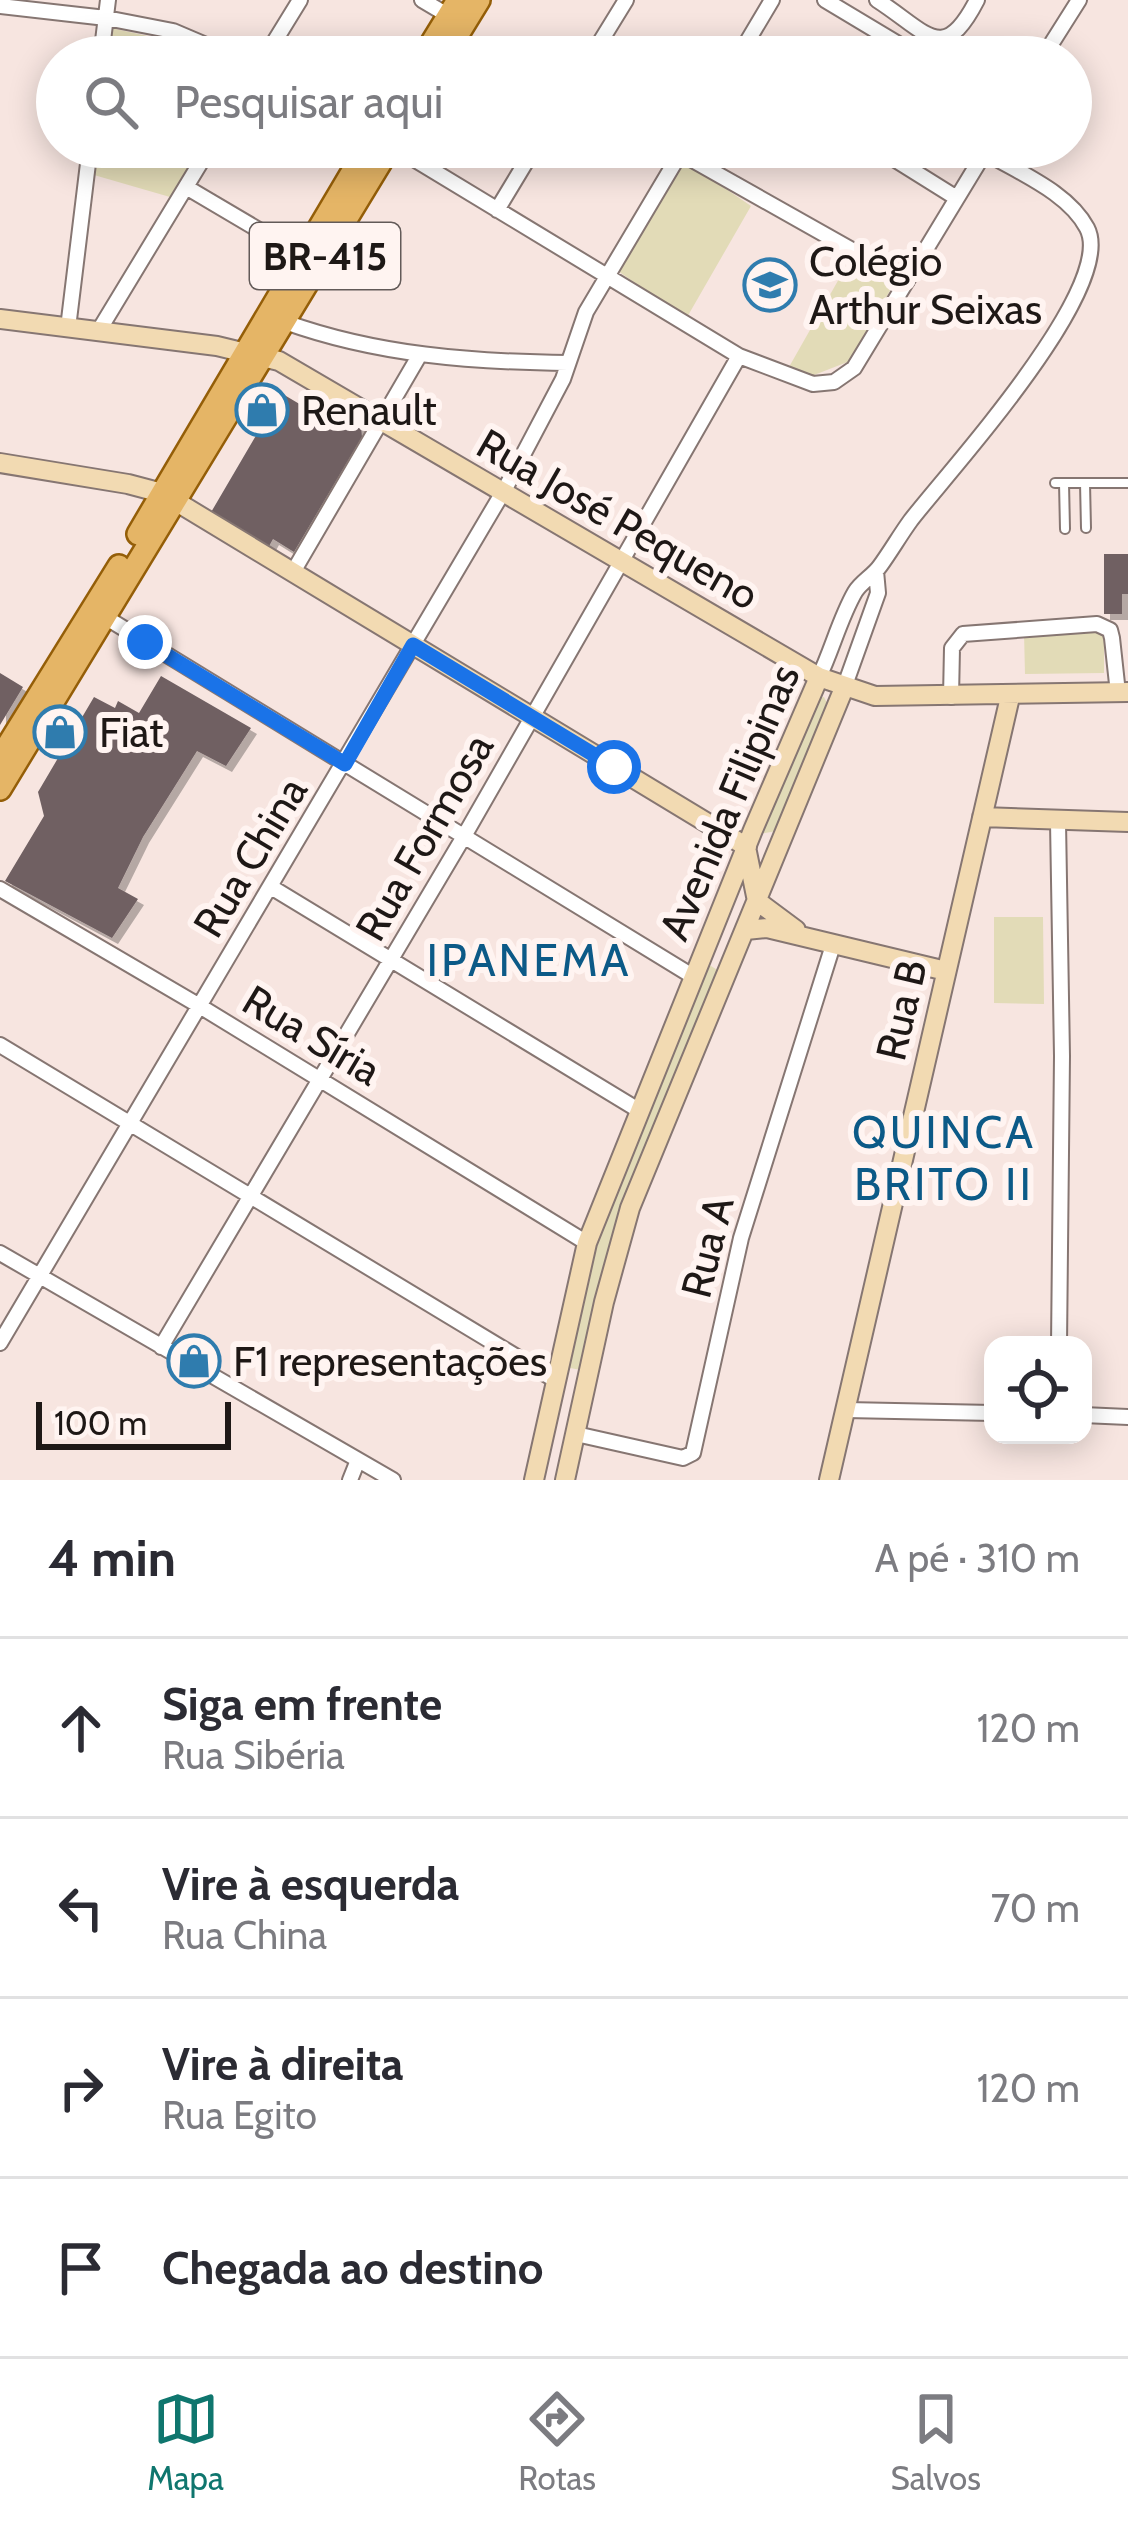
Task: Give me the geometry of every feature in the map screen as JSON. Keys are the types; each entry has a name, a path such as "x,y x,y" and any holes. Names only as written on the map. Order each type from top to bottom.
{"main road":[{"path":"457,36 479,0"},
{"path":"436,36 453,8"},
{"path":"0,758 256,358 257,331 355,168"},
{"name":"BR-415","path":"256,358 285,322 379,168"},
{"name":"Rua José Pequeno","path":"0,319 217,346 278,361 844,688 875,696 950,698 1123,693"},
{"path":"217,346 257,331"},
{"path":"0,463 128,484 169,497 747,848"},
{"path":"0,789 105,617 169,497"},
{"name":"Avenida Filipinas","path":"534,1480 587,1243 819,677"},
{"name":"Avenida Filipinas","path":"566,1480 630,1208 844,688"},
{"name":"Rua B","path":"829,1480 1010,697"},
{"path":"982,817 1128,822"},
{"path":"747,848 782,835"},
{"path":"747,848 757,901 804,936"},
{"path":"746,930 767,928 946,971"},
{"path":"710,938 719,949 737,949"},
{"path":"698,969 720,959 728,971"},
{"path":"557,1372 572,1376 589,1371"},
{"path":"550,1408 570,1401 578,1425"}],"street":[{"path":"104,36 108,0"},
{"path":"278,36 300,0"},
{"path":"422,0 453,8"},
{"path":"604,36 626,0"},
{"path":"751,36 772,0"},
{"path":"825,0 885,36"},
{"path":"877,0 931,36"},
{"path":"954,36 961,32 977,0"},
{"path":"1056,36 1079,0"},
{"path":"0,6 106,18 183,36"},
{"path":"68,328 87,168"},
{"path":"98,332 197,168"},
{"path":"427,168 739,356 813,384 834,382 854,368 974,168"},
{"path":"497,210 523,168"},
{"name":"Rua China","path":"0,1343 502,493 554,398 579,328 671,168"},
{"path":"713,168 908,281"},
{"path":"909,168 955,196"},
{"name":"Avenida Filipinas","path":"819,677 856,589 876,571 909,522 1030,373 1074,300 1086,266 1089,230 1073,207 1014,168"},
{"path":"186,187 303,256"},
{"path":"285,322 328,337 419,356 568,363"},
{"path":"293,572 419,356"},
{"name":"Rua Formosa","path":"161,1347 463,838 739,356"},
{"name":"Avenida Filipinas","path":"844,688 878,593 876,571"},
{"path":"105,617 463,838 698,969"},
{"name":"Rua José Pequeno","path":"950,698 950,656 963,634 1097,623 1110,630 1123,693"},
{"path":"1058,822 1059,1336"},
{"path":"271,887 640,1111"},
{"name":"Rua Síria","path":"0,889 587,1243"},
{"name":"Rua A","path":"578,1425 683,1458 693,1453 741,1238 833,945"},
{"path":"0,1045 557,1372"},
{"path":"0,1253 393,1480"},
{"path":"846,1410 984,1413"},
{"path":"1092,1415 1128,1417"},
{"path":"350,1480 358,1460"}],"lane":[{"path":"1064,529 1059,483 1128,483"},
{"path":"1085,483 1086,528"}],"shaded area":[{"path":"111,28 148,36 110,36"},
{"path":"95,168 188,168 170,197 94,175"},
{"path":"681,168 695,168 751,206 686,319 618,271"},
{"path":"848,263 892,287 850,361 809,377 789,367"},
{"path":"1104,631 1104,673 1025,674 1024,633"},
{"path":"824,697 828,705 777,831 759,834 819,698"},
{"path":"994,917 1043,917 1044,1004 994,1003"},
{"path":"704,967 722,973 609,1249 588,1364 581,1370 570,1368 566,1363 589,1254"}],"building":[{"path":"281,393 333,424 339,413 361,426 362,437 294,552 273,539 268,548 210,514"},
{"path":"1104,554 1128,554 1128,594 1122,594 1122,614 1104,614"},
{"path":"0,673 23,687 0,725"},
{"path":"161,676 251,728 226,766 197,751 143,837 118,888 138,899 112,938 5,881 44,816 38,792 94,697 115,708 118,701 139,713"}],"place":[{"name":"Colégio Arthur Seixas","path":"770,285"},
{"name":"Renault","path":"262,410"},
{"name":"Fiat","path":"60,732"},
{"name":"F1 representações","path":"194,1361"}],"district":[{"name":"IPANEMA","path":"529,960"},
{"name":"QUINCA BRITO II","path":"944,1158"}],"route":[{"path":"145,642 345,764 413,645 614,767"}]}
